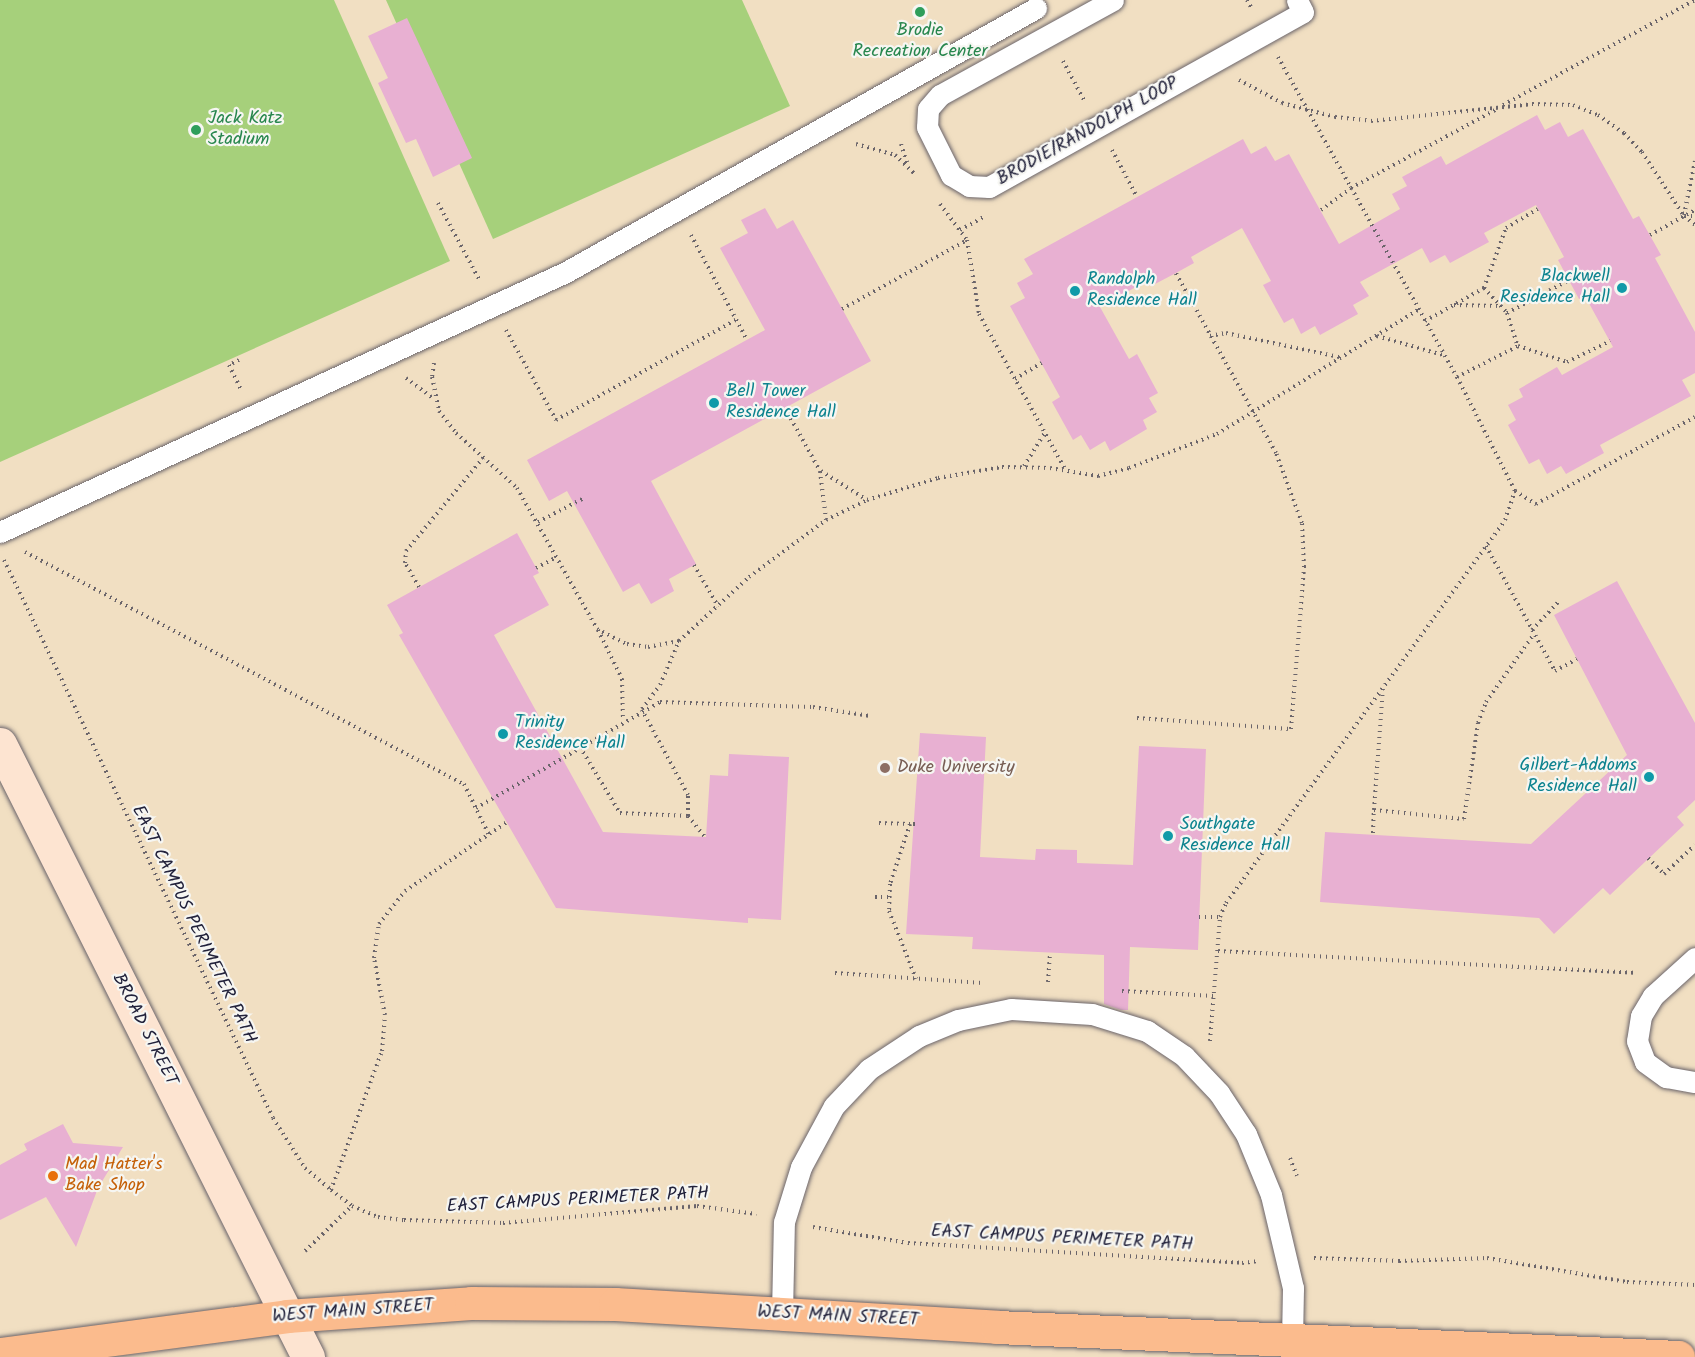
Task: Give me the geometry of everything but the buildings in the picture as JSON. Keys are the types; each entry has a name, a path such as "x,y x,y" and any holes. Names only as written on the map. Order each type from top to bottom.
{"main road":[{"name":"WEST MAIN STREET","path":"0,1354 287,1316 471,1303 615,1304 1292,1340 1678,1357"}],"street":[{"name":"BROAD STREET","path":"0,744 308,1357"}],"lane":[{"name":"BRODIE/RANDOLPH LOOP","path":"1113,0 940,95 928,109 927,127 951,175 969,186 989,187 1303,12 1297,0"},
{"path":"0,532 494,308 678,211 1036,8"},
{"path":"1695,958 1653,996 1641,1016 1637,1041 1646,1062 1666,1077 1695,1083"},
{"path":"782,1314 784,1222 801,1167 834,1106 869,1069 919,1036 958,1020 1011,1009 1092,1014 1147,1031 1184,1056 1218,1093 1246,1134 1271,1196 1293,1288 1292,1340"}],"path":[{"path":"1321,210 1351,188 1695,0"},
{"path":"1266,60 1277,54 1457,377 1515,491 1536,504 1695,417"},
{"path":"1246,72 1235,77 1264,95 1307,110 1371,121 1427,118 1500,107 1573,105 1598,115 1642,152 1684,216 1695,225"},
{"path":"1100,152 1120,141"},
{"path":"798,144 838,142 876,148 907,164 918,177"},
{"path":"1684,216 1695,161"},
{"path":"438,203 556,420 736,320"},
{"path":"939,203 967,240 975,303 1066,471"},
{"path":"1425,321 1484,288 1506,228 1538,209"},
{"path":"1650,235 1695,210"},
{"path":"678,211 747,340"},
{"path":"960,230 990,213"},
{"path":"1684,216 1695,216"},
{"path":"842,309 967,240"},
{"path":"1137,718 1291,729 1304,567 1302,523 1292,487 1176,273"},
{"path":"1507,313 1569,280"},
{"path":"1484,288 1507,313 1518,346"},
{"path":"1453,305 1500,306"},
{"path":"642,710 660,685 679,641 749,577 826,520 867,500 948,476 1024,466 1098,476 1129,468 1217,434 1418,310"},
{"path":"440,333 432,377 434,399 447,423 517,488 538,522 555,558 597,629 622,679 623,721"},
{"path":"1210,336 1226,333 1340,357"},
{"path":"1377,336 1444,356"},
{"path":"1457,377 1518,346 1567,362 1610,341"},
{"path":"1015,379 1042,363"},
{"path":"785,408 820,471 826,520"},
{"path":"1024,466 1045,432"},
{"path":"419,587 405,562 406,551 483,458"},
{"path":"820,471 867,500"},
{"path":"1515,491 1505,520 1226,903 1220,917 1218,951 1643,974"},
{"path":"538,522 584,498"},
{"path":"1486,546 1555,671 1577,659"},
{"path":"21,550 464,784 489,835"},
{"name":"EAST CAMPUS PERIMETER PATH","path":"0,551 273,1118 305,1168 352,1206 378,1217 467,1223 697,1206 740,1210 784,1222 908,1243 1242,1263 1286,1256 1399,1261 1487,1258 1627,1282 1695,1285"},
{"path":"536,568 555,558"},
{"path":"694,565 718,606"},
{"path":"1374,810 1464,819 1478,723 1486,702 1533,632 1560,600"},
{"path":"597,629 619,641 648,647 679,641"},
{"path":"1373,833 1383,688"},
{"path":"476,807 642,710 673,700 813,707 870,716"},
{"path":"642,710 688,795 688,816 706,838"},
{"path":"580,747 621,813 688,816"},
{"path":"331,1190 382,1051 385,1015 374,958 379,924 405,891 507,822"},
{"path":"879,823 912,824 890,884 889,910 916,979"},
{"path":"1648,858 1664,874 1695,845"},
{"path":"875,897 889,897"},
{"path":"1199,917 1220,917"},
{"path":"1048,988 1050,952"},
{"path":"305,1251 352,1206"}],"green space":[{"name":"Jack Katz Stadium","path":"0,0 334,0 450,261 0,462"},
{"path":"386,0 742,0 790,106 493,239"}],"place":[{"name":"Brodie Recreation Center","path":"920,12"},
{"name":"Jack Katz Stadium","path":"196,130"},
{"name":"Blackwell Residence Hall","path":"1622,288"},
{"name":"Randolph Residence Hall","path":"1075,291"},
{"name":"Bell Tower Residence Hall","path":"714,403"},
{"name":"Trinity Residence Hall","path":"503,734"},
{"name":"Duke University","path":"885,768"},
{"name":"Gilbert-Addoms Residence Hall","path":"1649,777"},
{"name":"Southgate Residence Hall","path":"1168,836"},
{"name":"Mad Hatter's Bake Shop","path":"53,1176"}]}
